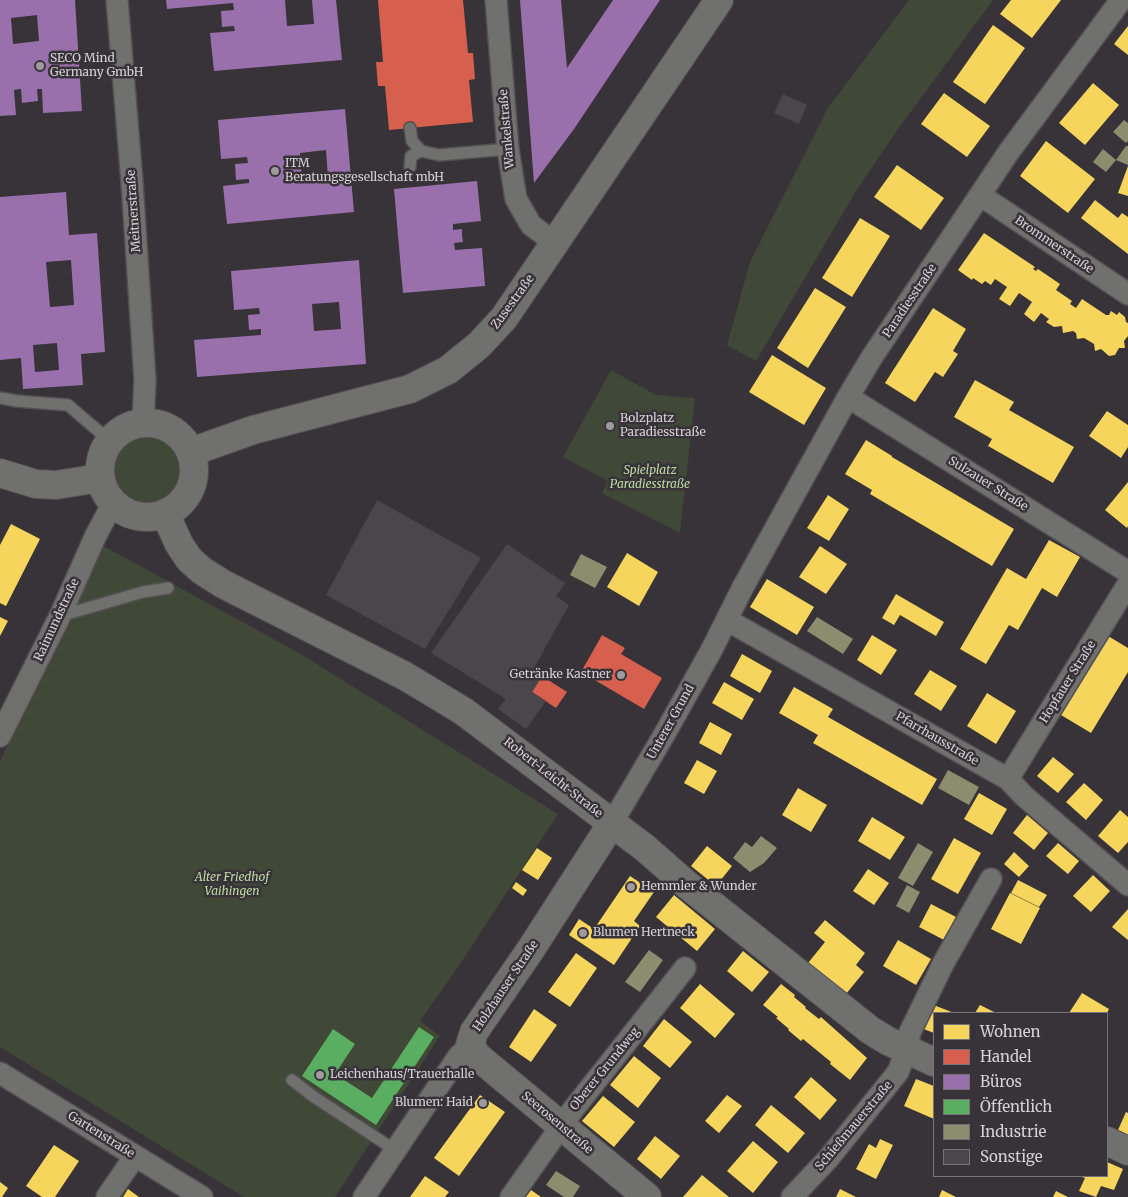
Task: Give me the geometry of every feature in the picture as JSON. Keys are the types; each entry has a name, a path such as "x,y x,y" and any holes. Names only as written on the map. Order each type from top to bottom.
{"street":[{"name":"Meitnerstraße","path":"117,0 132,182 145,380 143,422"},
{"name":"Wankelstraße","path":"496,0 508,149 516,199 531,224 555,242"},
{"name":"Zusestraße","path":"191,452 252,430 410,389 448,370 479,345 504,318 719,0"},
{"name":"Paradiesstraße","path":"727,620 743,586 872,357 1008,153 1121,0"},
{"name":"Brommerstraße","path":"980,195 1128,294"},
{"name":"Sulzauer Straße","path":"848,397 1128,572"},
{"path":"143,422 158,424 172,429 183,439 191,452 194,464 191,488 185,498 166,513 152,517 138,516 124,511 113,503 105,492 100,478 102,453 110,441 118,432 130,425 143,422"},
{"path":"0,473 36,484 56,485 100,478"},
{"name":"Raimundstraße","path":"0,736 60,616 95,537 113,503"},
{"name":"Robert-Leicht-Straße","path":"166,513 179,544 189,559 201,570 223,584 405,676 463,711 645,848 686,884 870,1030 888,1041 933,1062"},
{"name":"Hopfauer Straße","path":"1008,779 1128,584"},
{"name":"Pfarrhausstraße","path":"727,620 1008,779 1024,796 1128,885"},
{"name":"Unterer Grund","path":"612,823 664,735 727,620"},
{"name":"Holzhauser Straße","path":"364,1197 458,1057 470,1045 474,1032 531,949 612,823"},
{"path":"906,1049 910,1032 943,964 991,879"},
{"name":"Oberer Grundweg","path":"510,1197 560,1126 686,968"},
{"name":"Seerosenstraße","path":"470,1045 477,1056 647,1197"},
{"name":"Schießmauerstraße","path":"792,1197 828,1159 898,1072 906,1049"},
{"name":"Gartenstraße","path":"0,1073 202,1197"},
{"path":"1108,1141 1128,1151"},
{"path":"107,1197 134,1156"}],"lane":[{"path":"410,128 412,141 421,151"},
{"path":"410,167 411,156 421,151 439,154 508,149"},
{"path":"0,398 68,405 110,441"},
{"path":"60,616 143,592 168,588"},
{"path":"292,1080 314,1097 395,1150"}],"green space":[{"path":"909,0 993,0 898,129 856,191 756,361 727,345 750,262 828,108"},
{"name":"Spielplatz Paradiesstraße","path":"611,370 656,395 695,398 680,533 602,493 608,481 563,457"},
{"path":"139,435 153,435 166,440 176,450 181,463 181,477 176,490 166,500 153,505 139,505 126,500 116,490 111,477 111,463 116,450 126,440"},
{"name":"Alter Friedhof Vaihingen","path":"100,544 299,653 558,814 456,970 420,1021 440,1036 335,1197 244,1197 0,1047 0,761 74,612"}],"building: Wohnen":[{"path":"1011,0 1061,0 1032,38 1000,14"},
{"path":"993,25 1025,48 985,104 953,82"},
{"path":"1128,26 1128,55 1114,44"},
{"path":"1093,83 1119,105 1085,145 1059,123"},
{"path":"944,93 990,126 967,157 921,124"},
{"path":"1046,141 1095,179 1068,213 1020,176"},
{"path":"897,165 944,198 921,230 874,197"},
{"path":"1128,166 1128,196 1118,193"},
{"path":"1095,200 1118,218 1122,213 1128,217 1128,254 1081,218"},
{"path":"860,218 890,236 852,297 822,278"},
{"path":"984,233 1035,267 1033,269 1036,271 1038,269 1060,284 1056,290 1072,301 1070,304 1076,308 1082,299 1106,315 1109,315 1111,311 1117,315 1119,312 1128,323 1128,336 1124,341 1125,348 1119,348 1115,355 1109,356 1101,349 1095,351 1094,344 1084,338 1077,339 1076,333 1073,331 1063,333 1062,326 1054,327 1046,322 1049,319 1041,313 1034,322 1024,314 1032,302 1019,293 1010,306 999,299 1007,287 995,279 991,285 985,281 982,284 973,278 972,280 958,270"},
{"path":"815,288 846,307 808,368 777,348"},
{"path":"933,308 966,329 953,351 958,354 943,377 935,372 915,402 885,383"},
{"path":"772,355 826,388 804,425 749,392"},
{"path":"975,380 1014,402 1009,410 1074,447 1053,483 988,446 992,439 954,417"},
{"path":"1107,411 1128,425 1128,447 1121,458 1089,436"},
{"path":"866,440 1014,529 992,566 870,494 872,490 845,474"},
{"path":"1128,482 1128,526 1127,528 1105,510"},
{"path":"828,495 849,509 829,541 807,528"},
{"path":"11,524 40,539 6,606 0,603 0,545"},
{"path":"1049,540 1080,557 1057,597 1042,588 1018,630 1009,625 986,664 960,649 1007,568 1026,579"},
{"path":"820,546 847,564 826,594 799,577"},
{"path":"627,553 658,572 639,606 607,587"},
{"path":"767,579 814,607 797,635 750,607"},
{"path":"896,594 944,622 936,636 900,615 894,625 882,618"},
{"path":"0,617 8,621 0,636"},
{"path":"872,635 897,650 881,675 857,660"},
{"path":"1108,636 1128,648 1128,672 1091,733 1061,715"},
{"path":"742,654 772,671 760,693 730,676"},
{"path":"930,670 957,686 941,711 914,694"},
{"path":"724,682 754,699 742,720 712,703"},
{"path":"794,687 833,709 828,717 937,779 922,805 813,743 818,735 779,713"},
{"path":"987,693 1016,711 996,744 967,726"},
{"path":"710,722 732,734 721,755 699,743"},
{"path":"1053,757 1074,774 1058,793 1037,776"},
{"path":"697,760 717,771 704,794 684,783"},
{"path":"1084,783 1103,800 1086,820 1066,802"},
{"path":"798,788 827,805 811,832 782,815"},
{"path":"979,793 1007,809 992,835 964,819"},
{"path":"1120,810 1128,817 1128,842 1118,853 1098,836"},
{"path":"1027,815 1048,833 1034,850 1013,833"},
{"path":"872,817 905,837 890,860 858,841"},
{"path":"954,838 981,853 958,894 931,879"},
{"path":"1058,843 1079,861 1068,874 1046,856"},
{"path":"707,846 732,866 716,886 691,866"},
{"path":"537,848 552,858 538,880 522,870"},
{"path":"1014,852 1029,866 1019,877 1004,864"},
{"path":"868,869 889,883 874,905 853,891"},
{"path":"1093,875 1110,891 1091,912 1073,896"},
{"path":"630,876 654,892 634,921 640,926 614,965 569,935 579,919 594,929"},
{"path":"1018,880 1047,895 1039,907 1011,893"},
{"path":"516,882 527,890 523,896 512,888"},
{"path":"1010,893 1040,908 1021,944 991,929"},
{"path":"674,895 715,929 697,951 656,917"},
{"path":"931,904 956,917 944,940 919,927"},
{"path":"1128,909 1128,940 1112,927"},
{"path":"825,920 865,953 856,965 864,972 846,994 808,963 825,942 814,933"},
{"path":"898,940 931,959 916,985 883,966"},
{"path":"743,951 769,972 752,992 727,971"},
{"path":"576,953 597,968 570,1007 548,992"},
{"path":"700,984 735,1014 715,1038 680,1008"},
{"path":"781,984 795,995 794,997 805,1008 819,1019 821,1017 867,1058 850,1080 803,1039 801,1041 788,1030 776,1018 778,1017 763,1005"},
{"path":"1082,993 1109,1009 1108,1012 1070,1012"},
{"path":"931,1004 951,1012 933,1012 933,1033 921,1028"},
{"path":"980,1005 994,1012 976,1012"},
{"path":"534,1009 557,1025 531,1062 509,1047"},
{"path":"664,1019 692,1042 670,1068 643,1046"},
{"path":"634,1056 661,1078 638,1108 610,1085"},
{"path":"811,1077 837,1100 820,1120 794,1097"},
{"path":"916,1079 933,1086 933,1119 904,1106"},
{"path":"480,1095 505,1112 459,1176 434,1158"},
{"path":"727,1095 742,1106 719,1133 705,1121"},
{"path":"603,1096 635,1122 614,1147 582,1121"},
{"path":"771,1105 805,1133 788,1153 755,1125"},
{"path":"1126,1112 1128,1113 1128,1135 1118,1130"},
{"path":"655,1136 680,1156 661,1179 637,1159"},
{"path":"880,1139 893,1145 876,1179 856,1169 869,1144 876,1148"},
{"path":"753,1141 778,1162 753,1193 727,1171"},
{"path":"54,1145 79,1161 55,1197 42,1197 26,1186"},
{"path":"1108,1162 1123,1169 1114,1190 1101,1186 1096,1197 1079,1191 1085,1178 1082,1177 1108,1177"},
{"path":"702,1175 729,1197 683,1197"},
{"path":"425,1176 449,1192 445,1197 410,1197"},
{"path":"0,1182 8,1188 2,1197 0,1197"},
{"path":"128,1189 139,1197 123,1197"},
{"path":"840,1189 856,1197 836,1197"},
{"path":"531,1190 541,1197 526,1197"},
{"path":"942,1190 956,1197 939,1197"},
{"path":"1056,1191 1068,1197 1053,1197"}],"building: Handel":[{"path":"378,0 463,0 468,53 473,53 475,79 469,80 473,122 389,130 385,86 378,86 376,62 383,62"},
{"name":"Getränke Kastner","path":"602,635 625,648 621,654 662,678 644,709 581,672"},
{"path":"542,676 567,692 556,708 532,692"}],"building: Büros":[{"name":"SECO Mind Germany GmbH","path":"0,0 75,0 82,111 43,113 42,89 37,89 38,101 22,103 21,89 14,90 16,115 0,116","holes":["37,15 39,41 13,44 11,18"]},
{"path":"166,0 285,0 287,26 314,24 312,0 336,0 342,60 214,71 210,33 235,31 234,26 222,27 221,11 234,10 233,3 167,9"},
{"path":"520,0 561,0 567,68 613,0 660,0 574,129 534,183"},
{"path":"345,109 354,212 227,224 223,186 249,183 249,179 236,180 235,164 248,163 247,157 221,159 218,120","holes":["326,150 328,177 302,179 300,153"]},
{"path":"477,181 481,221 453,224 453,230 462,229 463,242 454,243 455,250 482,248 485,286 403,293 394,189"},
{"path":"66,192 69,235 97,233 105,352 81,354 83,385 23,389 21,358 0,360 0,197","holes":["71,260 74,305 50,307 46,262","57,343 59,370 35,372 33,345"]},
{"path":"359,260 366,364 197,377 194,340 261,335 261,329 249,330 248,315 260,314 259,308 234,310 231,271","holes":["339,302 341,329 314,331 312,304"]}],"building: Öffentlich":[{"name":"Leichenhaus/Trauerhalle","path":"419,1027 434,1037 376,1125 302,1076 333,1029 355,1044 335,1074 372,1098"}],"building: Industrie":[{"path":"1124,120 1128,123 1128,141 1126,143 1113,132"},
{"path":"1126,146 1128,146 1128,165 1116,160"},
{"path":"1103,149 1116,160 1106,172 1093,162"},
{"path":"581,554 607,567 595,588 570,575"},
{"path":"817,617 853,639 843,654 807,631"},
{"path":"948,770 979,787 969,805 938,788"},
{"path":"761,836 777,848 764,863 750,872 733,858 745,842 752,847"},
{"path":"918,843 933,852 913,886 898,878"},
{"path":"907,885 920,892 909,913 896,906"},
{"path":"649,950 663,960 640,992 625,982"},
{"path":"556,1171 580,1186 573,1197 564,1197 546,1185"}],"building: Sonstige":[{"path":"783,94 807,105 799,124 774,113"},
{"path":"377,500 481,558 425,649 326,595"},
{"path":"507,544 565,583 556,596 569,605 533,670 542,676 532,692 546,701 526,729 498,709 506,699 431,653"}],"place":[{"name":"SECO Mind Germany GmbH","path":"40,66"},
{"name":"ITM Beratungsgesellschaft mbH","path":"275,171"},
{"name":"Bolzplatz Paradiesstraße","path":"610,426"},
{"name":"Getränke Kastner","path":"621,675"},
{"name":"Hemmler & Wunder","path":"631,887"},
{"name":"Blumen Hertneck","path":"583,933"},
{"name":"Leichenhaus/Trauerhalle","path":"320,1075"},
{"name":"Blumen: Haid","path":"483,1103"}]}
